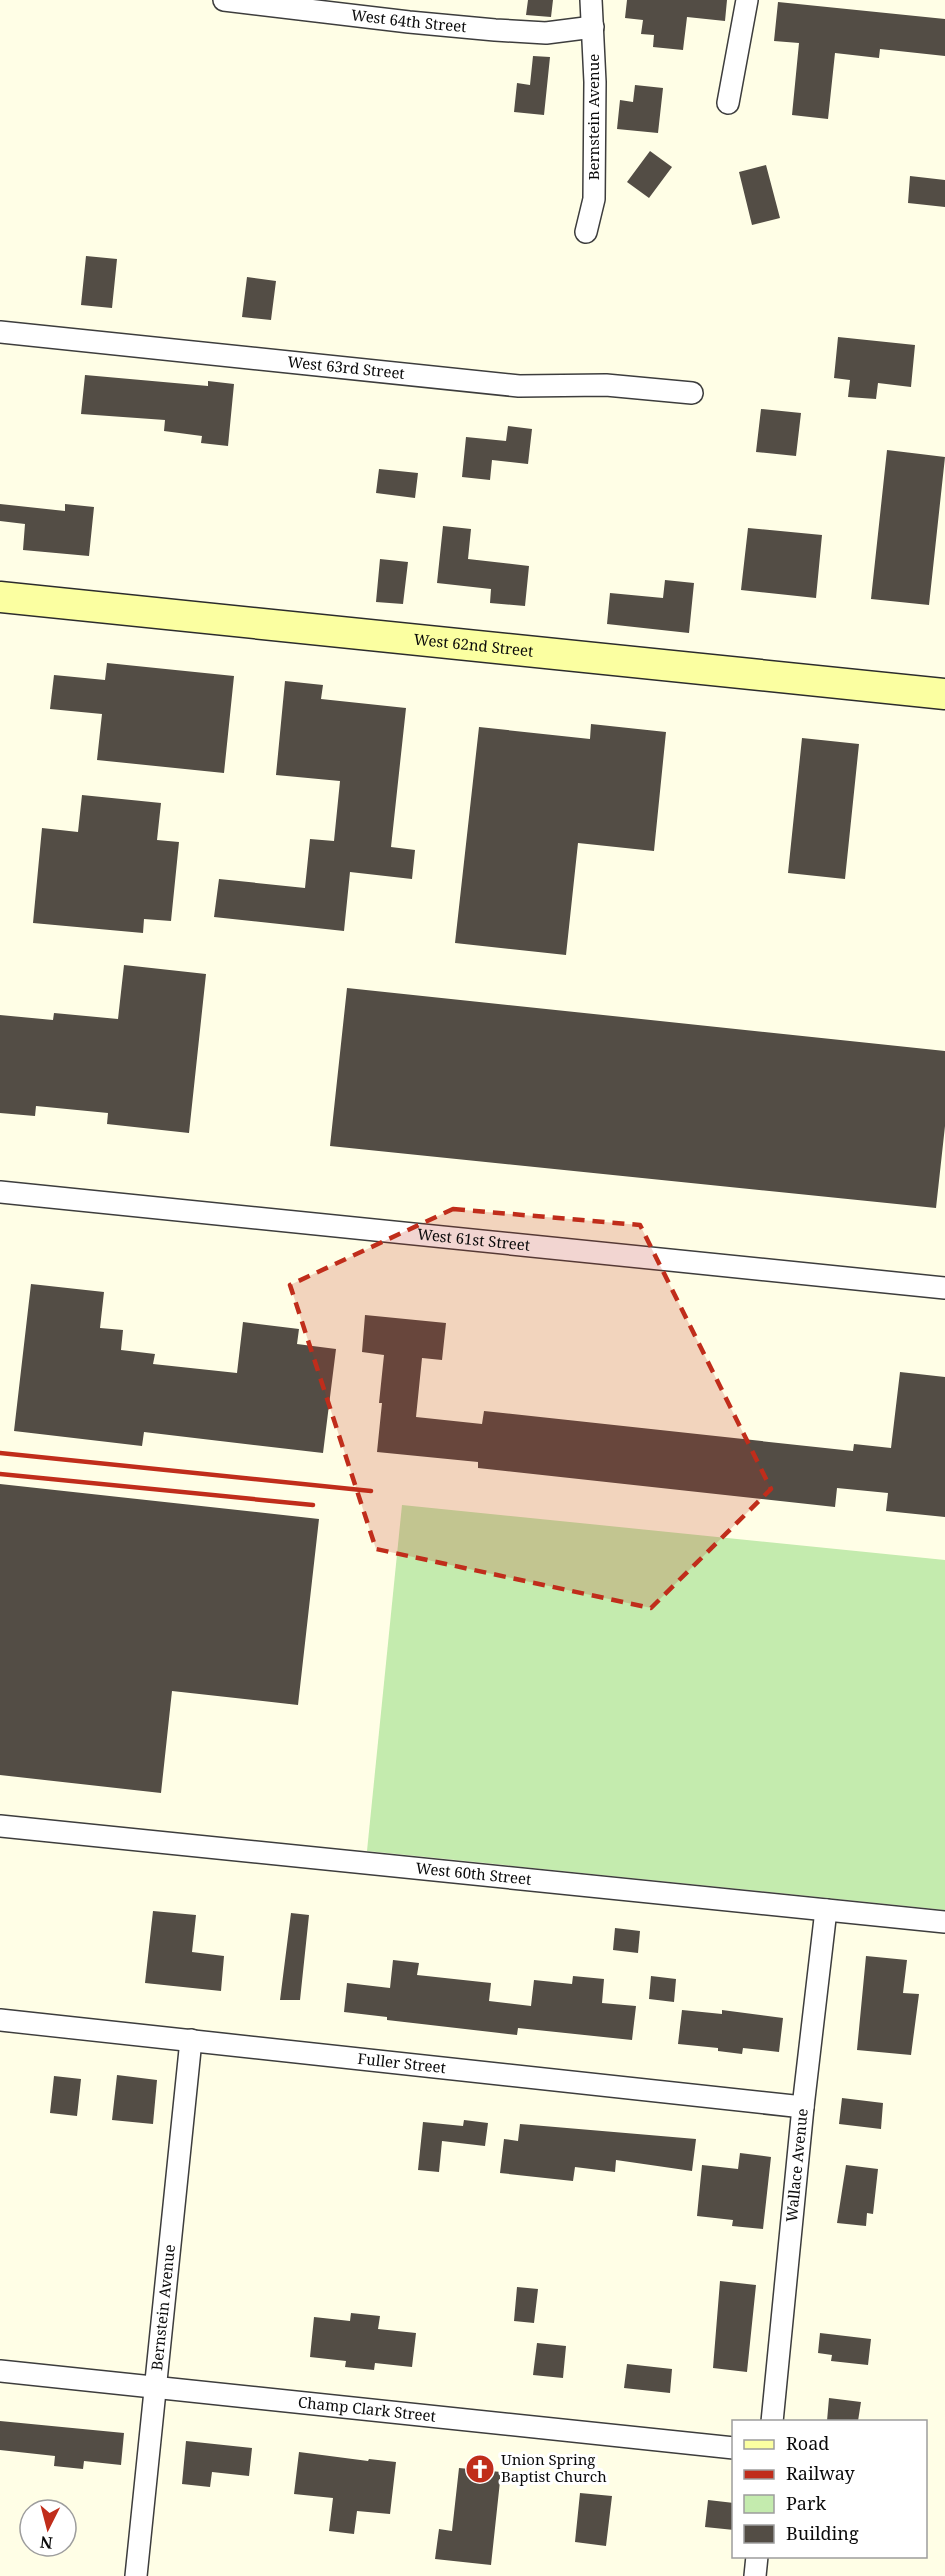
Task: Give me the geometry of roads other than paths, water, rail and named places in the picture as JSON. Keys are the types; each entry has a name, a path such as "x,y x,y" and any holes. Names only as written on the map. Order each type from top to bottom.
{"street":[{"name":"West 64th Street","path":"224,0 495,30 546,33 592,27"},
{"name":"Bernstein Avenue","path":"585,232 594,200 595,82 591,0"},
{"path":"728,103 747,0"},
{"name":"West 63rd Street","path":"0,332 519,386 606,385 692,393"},
{"name":"West 62nd Street","path":"0,597 945,694"},
{"name":"West 61st Street","path":"0,1192 945,1287"},
{"name":"West 60th Street","path":"0,1826 945,1922"},
{"name":"Wallace Avenue","path":"772,2420 803,2107 826,1910"},
{"name":"Fuller Street","path":"0,2020 803,2107"},
{"name":"Bernstein Avenue","path":"136,2576 191,2040"},
{"name":"Champ Clark Street","path":"0,2371 732,2448"},
{"path":"755,2576 757,2558"}],"railway":[{"path":"0,1453 371,1491"},
{"path":"0,1474 313,1505"}],"place":[{"name":"Union Spring Baptist Church","path":"480,2469"}]}
